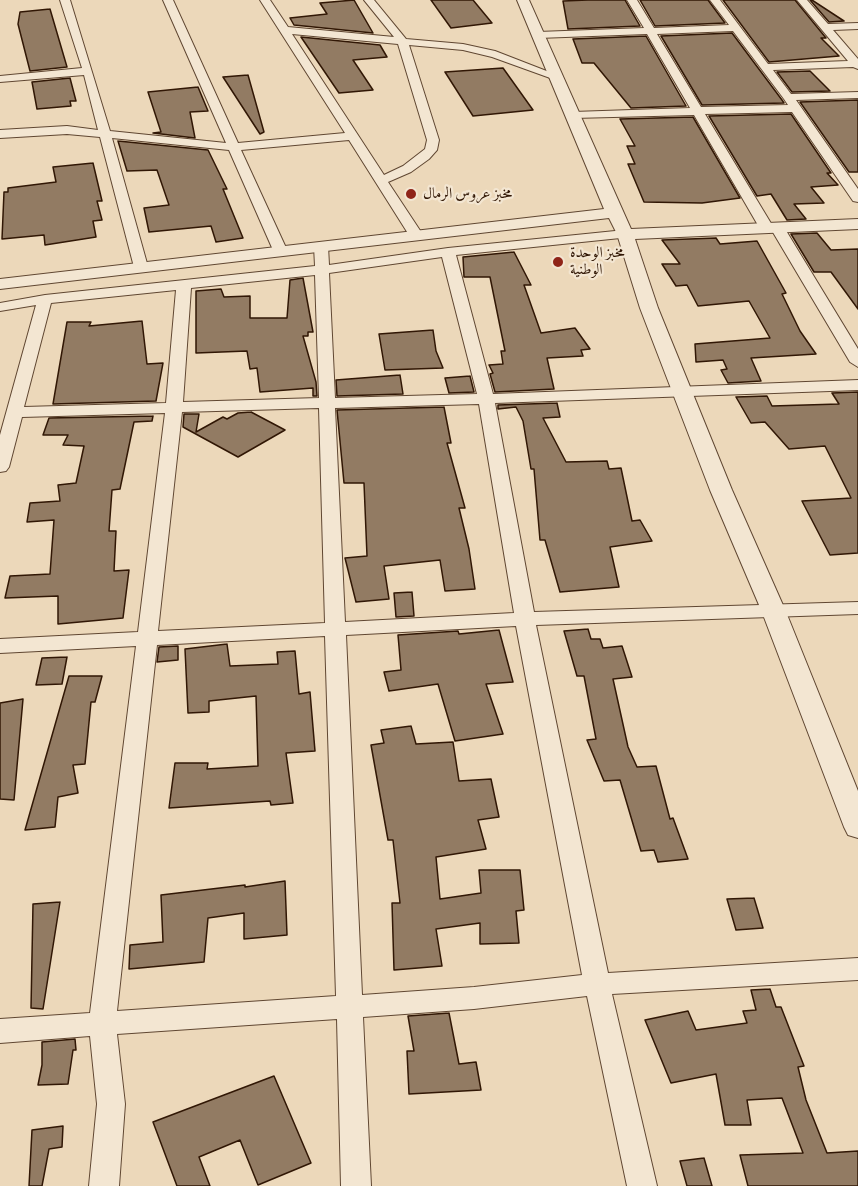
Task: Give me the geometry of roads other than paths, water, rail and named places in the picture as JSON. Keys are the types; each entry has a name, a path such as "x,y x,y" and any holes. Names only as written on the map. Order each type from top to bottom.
{"street":[{"path":"64,0 88,71 141,267"},
{"path":"168,0 280,250"},
{"path":"266,0 416,235"},
{"path":"369,0 402,40 433,140 425,156 407,169 381,181"},
{"path":"523,0 625,234 649,308 721,490 774,612 858,827"},
{"path":"632,0 698,111 858,363"},
{"path":"715,0 788,97 858,198"},
{"path":"802,0 857,65"},
{"path":"825,27 858,26"},
{"path":"538,35 735,28"},
{"path":"284,30 402,40 480,50 556,77"},
{"path":"766,67 857,65"},
{"path":"0,79 88,71"},
{"path":"788,97 858,95"},
{"path":"573,115 795,108"},
{"path":"0,134 67,130 233,147 352,136"},
{"path":"0,284 614,213"},
{"path":"0,307 45,298 321,270 448,252 625,234 858,224"},
{"path":"321,246 356,1186"},
{"path":"448,252 486,399 525,619 597,984 642,1186"},
{"path":"104,1186 110,1147 111,1104 102,1024 174,408 184,284"},
{"path":"0,467 45,298"},
{"path":"16,412 683,393 858,385"},
{"path":"0,646 525,619 858,608"},
{"path":"0,1031 474,998 597,984 858,969"}],"place":[{"name":"مخبز عروس الرمال","path":"411,194"},
{"name":"مخبز الوحدة الوطنية","path":"558,262"}]}
